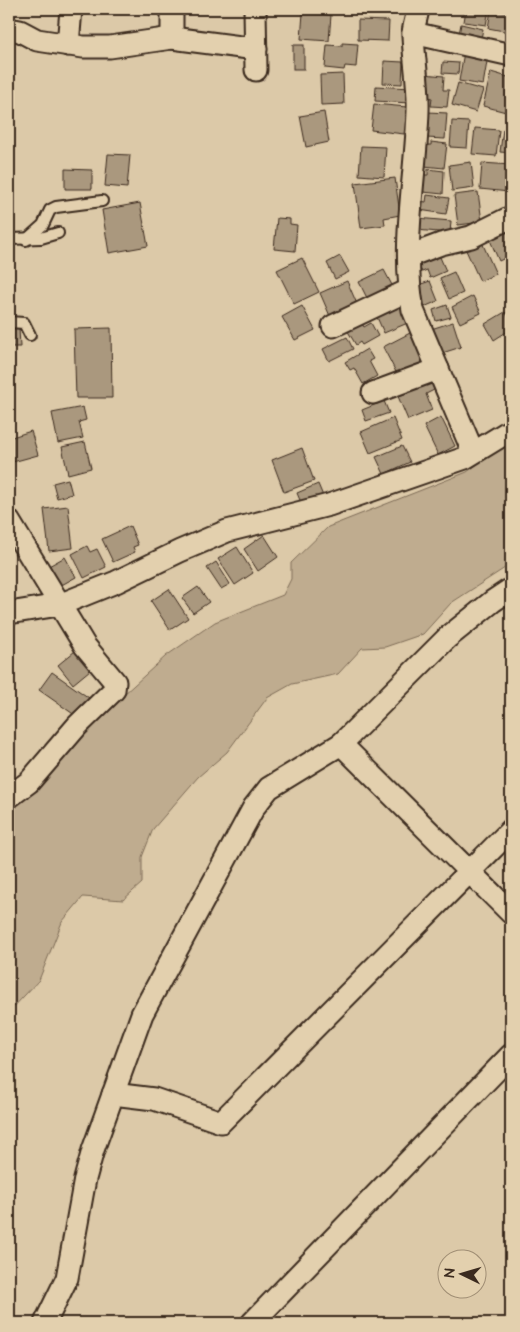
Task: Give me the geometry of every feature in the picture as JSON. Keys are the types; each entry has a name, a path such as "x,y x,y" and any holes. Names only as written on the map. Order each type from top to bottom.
{"street":[{"path":"68,45 71,9"},
{"path":"172,9 172,38"},
{"path":"9,29 20,30 37,40 68,45 110,47 172,38 256,59 255,9"},
{"path":"418,9 413,33 418,79 418,112 409,256 409,290 413,310 436,359 438,369 473,452"},
{"path":"413,33 511,55"},
{"path":"409,256 441,244 471,237 511,217"},
{"path":"334,326 409,290"},
{"path":"373,393 438,369"},
{"path":"9,613 59,605 116,582 227,531 328,505 464,458 511,430"},
{"path":"9,520 85,646 115,682 114,690 77,726 29,782 9,797"},
{"path":"45,1323 67,1278 85,1179 142,1014 254,807 269,788 341,744 447,638 511,589"},
{"path":"341,744 511,913"},
{"path":"114,1094 154,1099 221,1122 511,830"},
{"path":"252,1323 511,1055"}],"lane":[{"path":"26,240 43,225 46,216 56,207 102,201"},
{"path":"9,239 26,240 58,233"},
{"path":"9,322 24,323 30,335"}],"shaded area":[{"path":"511,439 511,564 451,603 423,634 385,647 362,648 338,674 292,684 267,698 227,752 198,777 153,829 142,857 142,883 123,900 83,897 62,922 39,980 9,1012 9,808 34,789 80,734 166,656 215,622 283,595 291,579 291,563 328,527 467,472"}],"building":[{"path":"330,9 330,11 307,10"},
{"path":"364,9 364,10 345,10"},
{"path":"466,9 489,9 486,25 464,22"},
{"path":"491,10 511,13 509,32 488,28"},
{"path":"303,13 331,15 329,41 301,39"},
{"path":"358,20 389,21 388,41 358,40"},
{"path":"461,24 483,29 480,43 458,39"},
{"path":"342,43 358,44 356,67 345,66 344,70 325,68 327,45 342,46"},
{"path":"293,45 304,45 304,69 293,69"},
{"path":"464,52 488,56 483,85 459,81"},
{"path":"384,61 403,62 402,84 383,83"},
{"path":"443,62 459,63 458,74 442,73"},
{"path":"491,72 511,78 511,90 506,112 483,106"},
{"path":"343,74 344,104 321,105 320,75"},
{"path":"424,74 444,76 443,90 449,90 447,107 431,106 432,98 422,97"},
{"path":"458,83 483,90 476,112 452,105"},
{"path":"376,86 411,88 410,103 375,101"},
{"path":"374,104 407,107 404,134 371,130"},
{"path":"324,112 329,142 306,147 300,116"},
{"path":"428,112 447,113 445,139 426,138"},
{"path":"452,121 469,122 467,148 450,147"},
{"path":"475,128 499,130 496,156 472,154"},
{"path":"503,129 511,130 511,153 500,152"},
{"path":"431,142 447,144 444,168 424,166 426,145 431,145"},
{"path":"361,146 386,147 384,177 359,175"},
{"path":"108,154 130,155 127,188 105,186"},
{"path":"471,162 474,188 452,191 449,165"},
{"path":"482,163 511,165 509,192 480,189"},
{"path":"65,169 92,170 92,189 65,189"},
{"path":"428,169 444,171 443,194 423,192 424,175 428,175"},
{"path":"395,178 400,215 384,218 385,225 361,228 355,183"},
{"path":"478,192 482,222 458,225 454,195"},
{"path":"427,195 449,198 446,214 419,210 420,201 426,202"},
{"path":"140,203 148,246 109,253 102,210"},
{"path":"277,218 290,219 290,224 297,225 295,251 274,249"},
{"path":"417,218 451,221 450,233 416,230"},
{"path":"509,231 511,255 499,261 490,240"},
{"path":"481,240 496,274 480,281 465,248"},
{"path":"437,250 446,271 430,278 427,270 422,272 417,263"},
{"path":"340,256 349,272 335,279 327,263"},
{"path":"302,258 319,292 294,304 277,270"},
{"path":"9,267 13,267 12,290 9,289"},
{"path":"384,270 393,287 368,300 359,282"},
{"path":"454,272 463,293 449,299 440,278"},
{"path":"347,281 357,304 330,316 320,293"},
{"path":"430,281 438,301 424,307 413,287"},
{"path":"511,282 511,308 507,307"},
{"path":"473,296 481,313 460,323 452,307"},
{"path":"401,303 410,322 384,333 376,315"},
{"path":"447,305 451,317 436,321 433,310"},
{"path":"302,306 315,330 295,340 282,317"},
{"path":"505,312 511,322 511,329 494,340 485,324"},
{"path":"360,320 364,327 371,323 378,336 362,345 360,342 356,345 346,328"},
{"path":"453,322 461,347 436,355 428,330"},
{"path":"19,328 20,347 9,347 9,329"},
{"path":"111,328 112,398 76,398 74,329"},
{"path":"410,333 425,363 398,376 383,347"},
{"path":"347,337 353,349 329,361 323,349"},
{"path":"367,349 373,359 369,361 377,376 363,384 354,368 350,370 345,362"},
{"path":"432,379 436,389 426,394 432,410 408,420 397,394"},
{"path":"384,401 389,413 366,421 362,410"},
{"path":"83,407 86,420 79,422 83,438 58,443 52,413"},
{"path":"441,417 455,446 438,455 424,426"},
{"path":"393,418 402,440 370,453 361,432"},
{"path":"31,431 38,455 9,463 9,438"},
{"path":"85,442 91,468 68,474 62,447"},
{"path":"402,446 410,462 384,474 376,457"},
{"path":"302,448 314,481 284,492 272,460"},
{"path":"68,479 72,494 57,498 53,483"},
{"path":"318,484 323,496 302,505 297,493"},
{"path":"68,506 73,548 49,551 44,509"},
{"path":"130,526 138,545 133,547 135,552 113,562 102,539"},
{"path":"264,535 278,557 258,571 244,549"},
{"path":"87,546 90,552 97,549 106,567 84,578 72,554"},
{"path":"237,547 253,573 235,585 218,559"},
{"path":"65,557 76,577 58,587 47,567"},
{"path":"216,562 230,584 221,589 207,568"},
{"path":"198,587 209,602 193,613 182,598"},
{"path":"169,589 188,618 170,630 151,601"},
{"path":"75,651 90,670 73,684 58,665"},
{"path":"52,672 92,700 79,718 39,690"}]}
